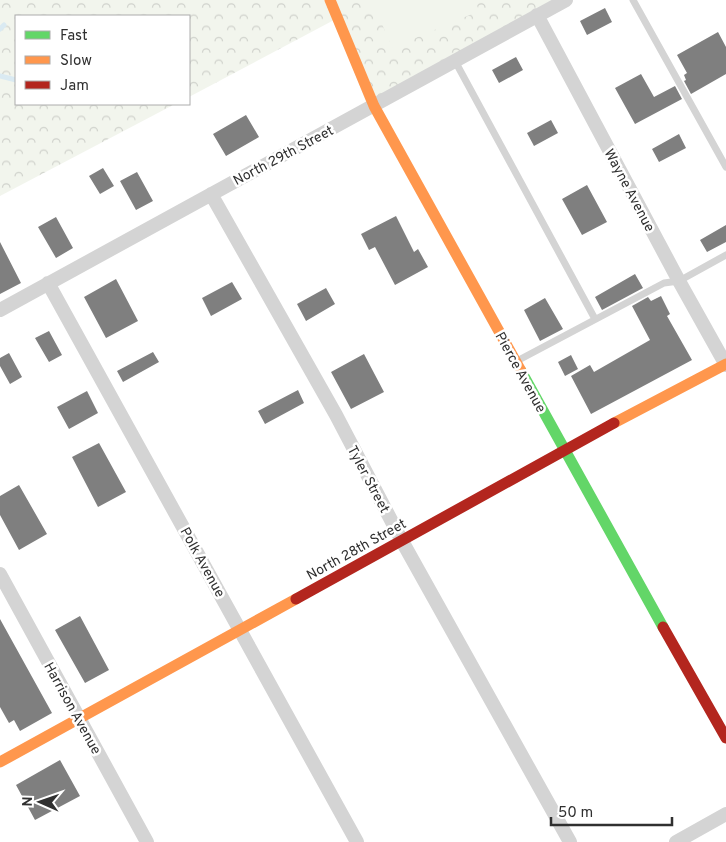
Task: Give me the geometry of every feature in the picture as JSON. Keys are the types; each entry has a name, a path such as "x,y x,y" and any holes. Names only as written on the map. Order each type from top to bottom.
{"street":[{"name":"Pierce Avenue","path":"330,0 374,106 726,738"},
{"name":"North 29th Street","path":"0,310 566,0"},
{"name":"Wayne Avenue","path":"537,15 679,281 726,364"},
{"name":"Tyler Street","path":"212,194 336,415 402,541 570,842"},
{"name":"Polk Avenue","path":"48,284 241,629 357,842"},
{"name":"North 28th Street","path":"0,762 564,450 726,364"},
{"name":"Harrison Avenue","path":"0,574 147,842"},
{"path":"677,842 726,814"}],"lane":[{"path":"633,0 726,168"},
{"path":"455,61 595,319"},
{"path":"516,362 664,283 679,281 726,255"}],"green space":[{"path":"0,0 564,0 368,107 334,20 190,96 190,15 15,15 15,105 173,105 0,196"},
{"path":"372,0 475,0 479,11 392,48"}],"building":[{"path":"605,8 612,22 587,35 580,21"},
{"path":"718,32 726,47 726,74 691,94 684,81 686,80 684,75 687,73 677,55"},
{"path":"516,57 523,70 499,83 492,70"},
{"path":"641,74 654,97 675,86 682,99 635,124 615,88"},
{"path":"246,115 259,137 226,156 213,134"},
{"path":"551,120 558,133 534,146 527,133"},
{"path":"679,134 686,148 659,162 652,149"},
{"path":"103,168 114,186 100,194 89,176"},
{"path":"137,172 153,201 136,210 120,181"},
{"path":"587,185 607,222 582,235 562,199"},
{"path":"396,216 414,252 418,249 428,267 395,285 375,247 369,250 361,234"},
{"path":"56,217 73,248 56,258 38,227"},
{"path":"726,225 726,242 707,252 700,240"},
{"path":"0,242 21,283 0,294"},
{"path":"635,274 643,288 602,310 595,297"},
{"path":"116,279 138,321 106,338 84,297"},
{"path":"232,282 242,299 211,316 202,298"},
{"path":"326,288 335,304 306,321 297,304"},
{"path":"661,296 670,314 667,316 692,360 591,414 571,376 590,365 594,372 650,340 632,306 648,297 651,301"},
{"path":"545,298 563,329 540,341 524,310"},
{"path":"49,331 62,355 49,362 35,338"},
{"path":"153,352 159,362 123,382 117,371"},
{"path":"9,353 22,377 10,384 0,366 0,358"},
{"path":"364,354 384,392 351,409 331,372"},
{"path":"571,355 578,369 565,376 558,362"},
{"path":"298,390 304,403 265,424 258,411"},
{"path":"87,391 98,413 69,429 57,407"},
{"path":"99,443 126,492 98,507 72,457"},
{"path":"19,485 47,534 19,550 0,515 0,496"},
{"path":"80,616 109,670 85,683 55,630"},
{"path":"0,619 52,713 20,731 14,720 9,723 0,707"},
{"path":"60,760 80,796 35,820 16,785"}],"waterway":[{"path":"0,29 4,25"},
{"path":"0,76 15,80"}],"traffic: fast":[{"path":"521,371 663,627"}],"traffic: slow":[{"path":"330,0 374,106 521,371"},
{"path":"614,423 726,364"},
{"path":"0,762 296,599"}],"traffic: jam":[{"path":"296,599 614,423"},
{"path":"663,627 726,738"}]}
